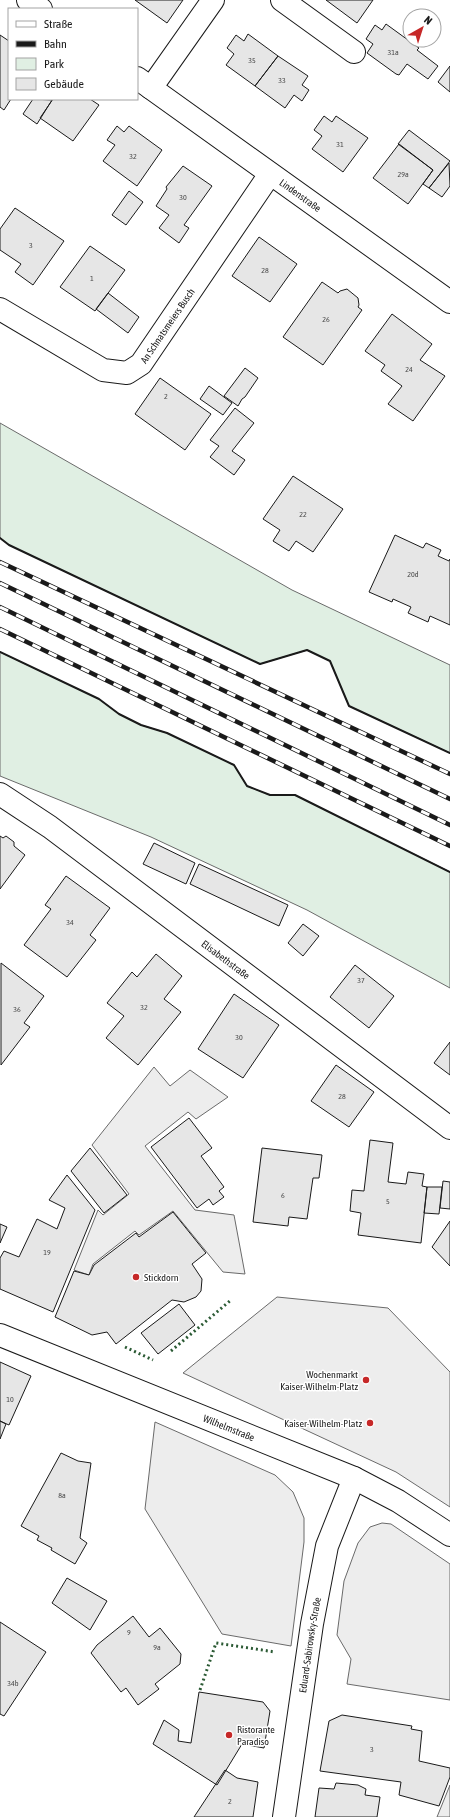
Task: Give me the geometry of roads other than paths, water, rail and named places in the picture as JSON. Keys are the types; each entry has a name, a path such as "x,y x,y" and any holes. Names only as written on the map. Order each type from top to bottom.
{"street":[{"path":"28,0 40,8"},
{"name":"Lindenstraße","path":"213,0 144,83 450,302"},
{"path":"282,0 354,52"},
{"name":"An Schnatsmeiers Busch","path":"0,309 103,370 127,373 141,364 270,174"},
{"name":"Elisabethstraße","path":"0,794 50,827 450,1128"},
{"name":"Wilhelmstraße","path":"0,1335 354,1478 398,1501 450,1535"},
{"name":"Eduard-Sabirowsky-Straße","path":"284,1817 312,1624 327,1546 354,1478"}],"railway":[{"path":"0,562 450,774"},
{"path":"0,583 450,799"},
{"path":"0,607 450,825"},
{"path":"0,629 450,846"}],"place":[{"name":"Stickdorn","path":"136,1277"},
{"name":"Wochenmarkt Kaiser-Wilhelm-Platz","path":"366,1380"},
{"name":"Kaiser-Wilhelm-Platz","path":"370,1423"},
{"name":"Ristorante Paradiso","path":"229,1735"}]}
